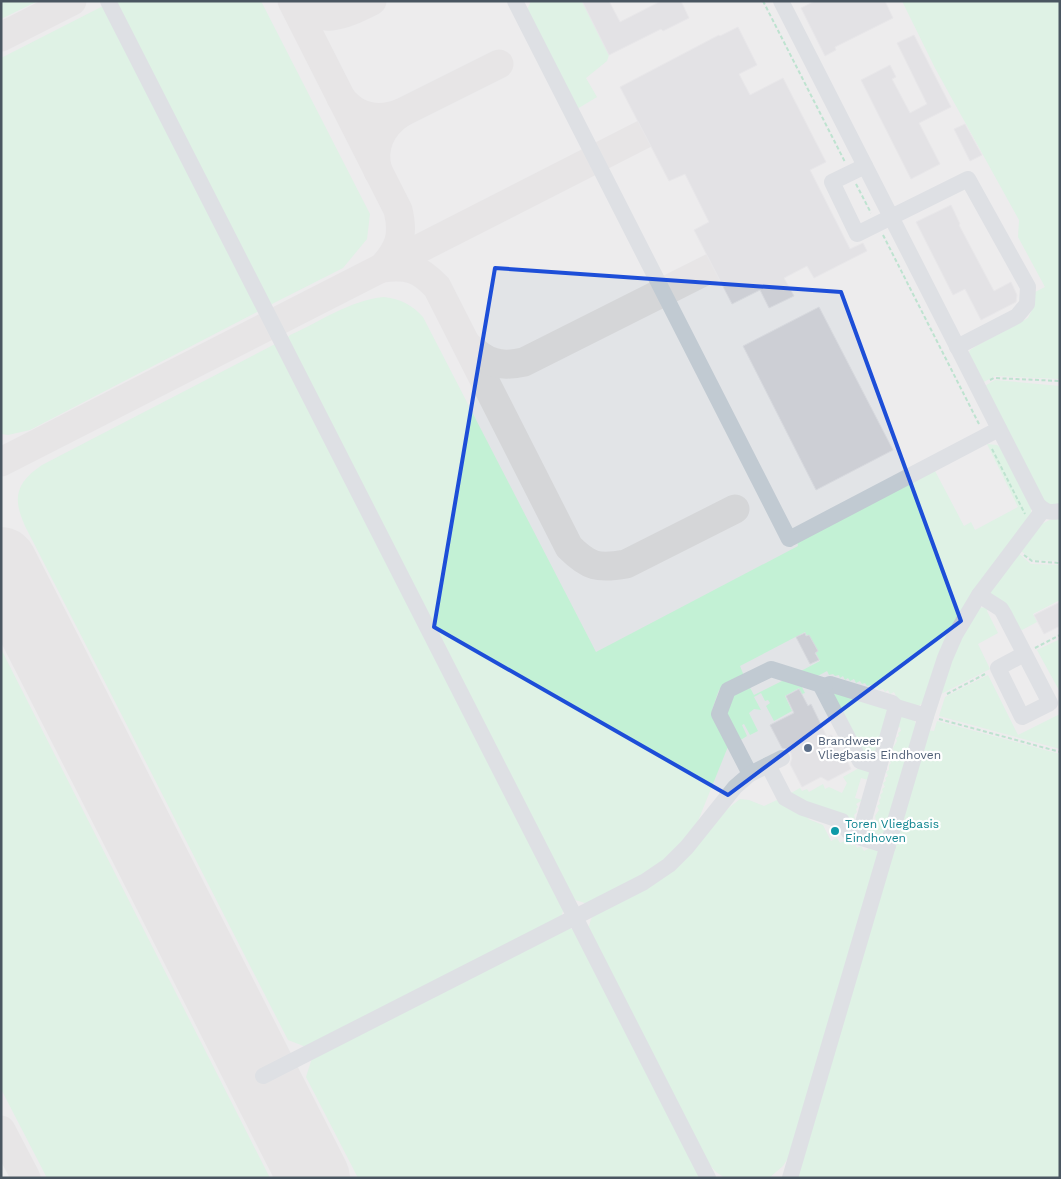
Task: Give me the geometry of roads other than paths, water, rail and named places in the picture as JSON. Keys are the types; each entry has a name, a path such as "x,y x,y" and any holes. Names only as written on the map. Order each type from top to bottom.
{"lane":[{"path":"108,1 709,1176"},
{"path":"515,1 789,539 992,432"},
{"path":"781,1 858,170 884,221 957,347 970,390 992,432 1038,505 1048,512 1060,510"},
{"path":"858,170 832,182 857,234 968,179 1028,287 1027,304 1017,316 957,347"},
{"path":"789,1175 924,721 945,658 955,635 979,596 1043,510"},
{"path":"979,596 1000,609 1004,614 1050,703 1022,717 998,668 1024,654"},
{"path":"750,774 719,714 728,690 770,669 825,686 830,684 892,703 896,707 924,721"},
{"path":"825,686 822,688 860,762 879,767"},
{"path":"859,837 896,707"},
{"path":"263,1076 644,882 669,865 687,847 735,787 750,774 775,761 785,798 788,801 842,821 848,831 859,837 888,846"}],"place":[{"name":"Brandweer Vliegbasis Eindhoven","path":"808,748"},
{"name":"Toren Vliegbasis Eindhoven","path":"835,831"}]}
